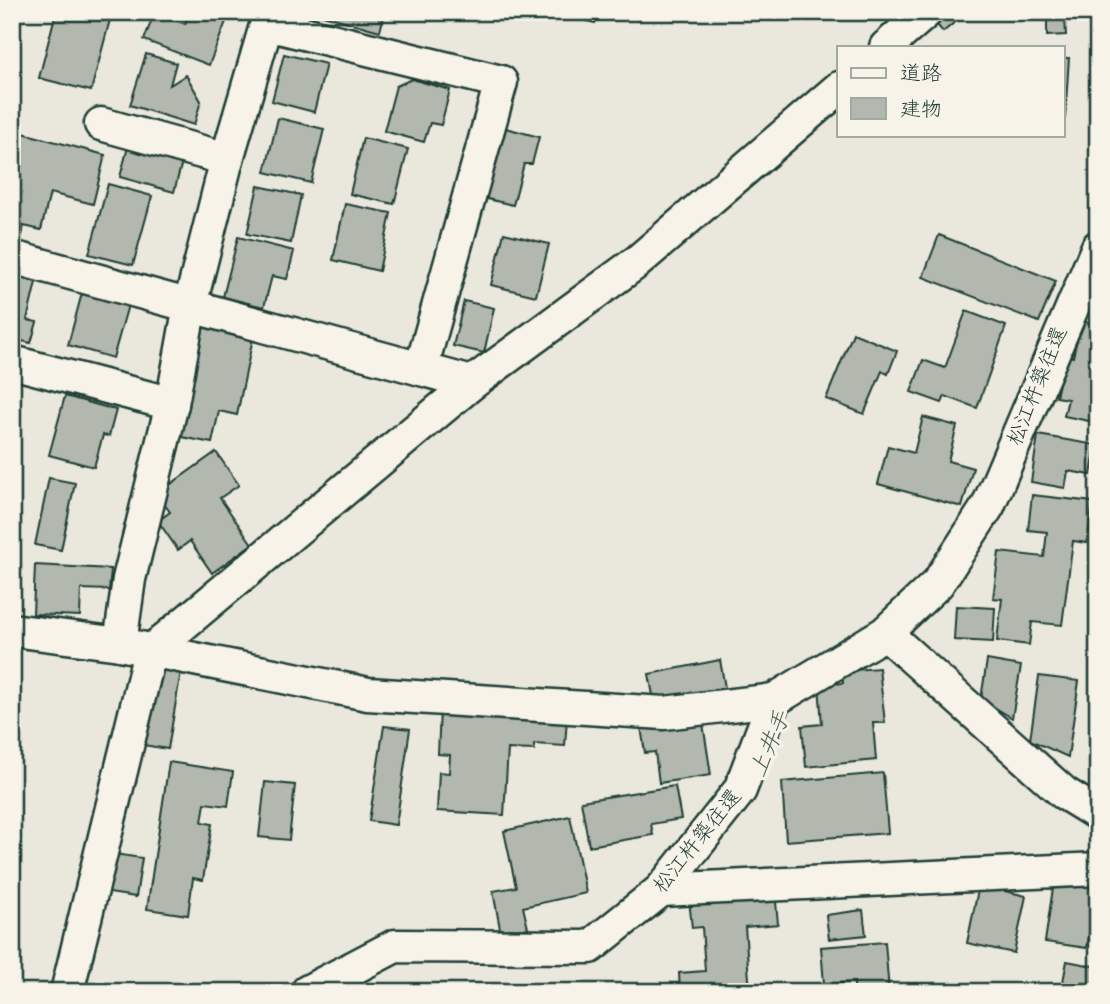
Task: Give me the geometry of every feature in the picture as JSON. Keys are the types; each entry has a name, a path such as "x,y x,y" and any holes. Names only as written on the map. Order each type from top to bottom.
{"street":[{"path":"887,46 926,12"},
{"path":"120,644 129,579 172,404 190,305 228,159 269,18 501,82 421,369"},
{"path":"67,992 150,652 472,383 637,262 837,90"},
{"path":"101,124 228,159"},
{"name":"松江杵築往還","path":"307,992 394,946 590,947 661,890 740,790 774,700 885,633 938,583 988,506 1098,247"},
{"path":"12,257 472,383"},
{"path":"12,362 172,404"},
{"path":"12,630 120,644 368,694 664,713 774,700"},
{"path":"885,633 1064,793 1098,814"},
{"path":"661,890 1098,869"}],"building":[{"path":"56,12 112,12 91,91 39,78"},
{"path":"150,12 176,12 173,19 185,24 190,12 229,14 209,65 144,40 154,14"},
{"path":"312,12 385,12 380,31"},
{"path":"552,12 598,12 595,23"},
{"path":"941,12 967,12 943,32 932,19"},
{"path":"1047,12 1092,12 1092,19 1065,19 1066,35 1047,36"},
{"path":"146,54 176,63 170,85 186,75 201,101 194,125 130,105"},
{"path":"284,54 326,64 314,112 272,101"},
{"path":"1064,58 1069,58 1065,119"},
{"path":"412,79 450,90 441,125 430,123 424,142 384,131 396,86"},
{"path":"278,118 324,129 311,183 265,172"},
{"path":"502,127 539,137 532,164 524,164 513,205 483,198"},
{"path":"19,132 105,155 93,204 50,193 41,230 24,226 20,244 12,242 12,145 15,146"},
{"path":"363,138 408,149 394,204 350,194"},
{"path":"128,147 182,162 174,192 120,177"},
{"path":"108,184 152,196 133,265 89,254"},
{"path":"258,186 301,195 291,243 247,234"},
{"path":"345,204 391,213 379,271 333,260"},
{"path":"504,233 549,244 536,296 491,285"},
{"path":"939,235 1056,281 1039,322 923,277"},
{"path":"238,237 294,251 287,279 272,276 264,307 223,297"},
{"path":"12,272 37,278 27,320 37,322 31,343 12,339"},
{"path":"82,293 128,305 113,358 68,345"},
{"path":"464,301 494,308 484,353 453,346"},
{"path":"966,311 1006,326 977,408 945,396 942,403 911,392 923,360 945,368"},
{"path":"1081,321 1098,325 1098,407 1094,422 1064,416 1068,399 1056,397 1065,355 1073,357"},
{"path":"200,326 253,338 237,415 219,411 212,443 177,436"},
{"path":"853,333 897,351 888,374 882,371 864,414 826,399"},
{"path":"65,396 116,410 109,436 103,435 94,467 49,455"},
{"path":"923,417 957,426 948,461 973,468 962,507 878,484 888,446 914,453"},
{"path":"1038,435 1096,445 1091,475 1068,471 1065,488 1031,482"},
{"path":"216,452 239,485 220,498 252,544 212,573 190,541 178,550 158,521 170,512 157,494"},
{"path":"49,478 75,483 61,550 35,545"},
{"path":"1032,495 1093,502 1087,543 1073,541 1062,625 1032,622 1029,645 997,641 1002,599 993,598 999,552 1044,557 1047,532 1028,530"},
{"path":"35,565 111,569 109,590 81,589 80,616 33,614"},
{"path":"956,606 995,608 993,642 954,640"},
{"path":"720,660 726,693 655,706 649,674"},
{"path":"987,660 1021,666 1012,718 981,699"},
{"path":"156,661 182,665 168,749 143,745"},
{"path":"879,668 885,723 873,723 876,760 806,767 802,726 822,724 819,685 843,683 842,671"},
{"path":"1039,676 1079,681 1068,757 1030,740"},
{"path":"440,710 567,718 565,746 534,744 534,750 508,749 504,815 437,811 439,772 449,773 450,755 438,754"},
{"path":"702,717 711,775 659,783 655,752 645,753 641,727"},
{"path":"384,726 410,729 396,825 369,821"},
{"path":"169,762 233,772 228,806 205,803 202,822 212,824 203,880 193,878 188,915 147,909"},
{"path":"883,773 888,833 786,841 782,782"},
{"path":"265,782 295,785 289,840 259,837"},
{"path":"675,786 681,819 651,824 653,835 589,846 581,801"},
{"path":"570,816 586,893 523,907 528,928 501,934 493,891 516,887 504,831"},
{"path":"114,854 142,858 136,897 109,893"},
{"path":"1054,881 1097,888 1087,948 1045,942"},
{"path":"979,885 1026,896 1014,953 967,943"},
{"path":"775,891 778,924 745,927 750,992 680,992 679,973 705,971 702,927 692,928 689,899"},
{"path":"863,910 866,935 829,939 826,915"},
{"path":"885,942 889,992 854,992 854,982 824,984 821,947"},
{"path":"1067,961 1098,967 1098,992 1061,992"}],"water label":[{"name":"上井手","path":"770,744"}]}
